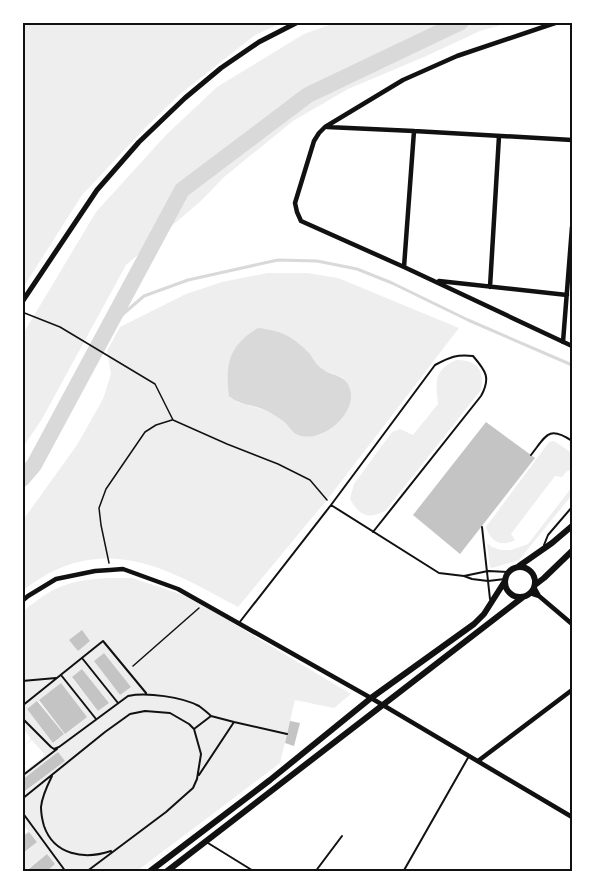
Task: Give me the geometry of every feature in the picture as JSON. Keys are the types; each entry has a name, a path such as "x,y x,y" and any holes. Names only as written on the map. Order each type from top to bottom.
{"main road":[{"path":"149,872 270,780 371,698 474,624 484,614 513,568 542,551 573,526"},
{"path":"166,872 523,597 573,550"},
{"path":"519,566 534,574 533,589"},
{"path":"506,577 508,591 512,595 523,597"}],"street":[{"path":"22,302 97,190 139,142 185,98 221,68 259,42 298,22"},
{"path":"558,22 457,56 403,80 325,127 314,141 295,203 301,221 573,346"},
{"path":"325,127 573,140"},
{"path":"404,267 414,131"},
{"path":"490,287 499,136"},
{"path":"563,342 573,227"},
{"path":"433,280 567,295"},
{"path":"22,601 56,579 95,571 123,569 178,589 571,815"},
{"path":"533,589 573,624"},
{"path":"478,761 573,690"}],"lane":[{"path":"239,623 331,506 435,365 448,358 461,355 473,357 485,369 487,385 481,396 373,532"},
{"path":"531,455 547,435 553,432 562,434 573,441"},
{"path":"331,506 439,573 488,581 506,577"},
{"path":"542,551 548,535 573,507"},
{"path":"482,527 491,603"},
{"path":"464,576 488,571 506,577"},
{"path":"22,706 103,641 148,695"},
{"path":"82,658 118,703"},
{"path":"61,675 96,719"},
{"path":"22,681 57,678"},
{"path":"22,776 118,703 128,696 139,693 176,698 198,705 211,716 287,734"},
{"path":"22,799 130,714 145,711 170,713 194,729 201,753 197,779"},
{"path":"194,729 211,716"},
{"path":"22,718 51,747 57,748"},
{"path":"86,872 193,788 234,722"},
{"path":"403,872 469,756"},
{"path":"52,775 41,806 44,826 52,842 68,851 86,855 103,854 114,850"},
{"path":"22,812 66,872"},
{"path":"315,872 342,836"},
{"path":"206,841 255,872"}],"path":[{"path":"22,312 60,327 155,384 173,420 278,464 310,480 331,506"},
{"path":"111,570 99,508 106,489 145,432 156,425 173,420"},
{"path":"128,671 204,603"}],"shaded area":[{"path":"22,23 282,23 255,35 180,94 144,129 82,195 23,288"},
{"path":"335,23 508,23 480,31 348,89 293,121 224,177 202,200 126,265 42,419 23,447 23,334 96,212 166,135 217,87 304,34"},
{"path":"268,273 307,273 338,278 459,328 330,496 238,607 176,575 132,561 110,559 87,560 63,567 23,590 23,520 77,445 103,399 111,374 107,351 120,327 186,294 222,282","holes":["295,340 321,369 344,378 296,433 284,421 265,410 236,402"]},
{"path":"258,328 281,333 292,339 310,354 321,368 345,380 350,389 351,399 348,408 335,425 315,436 305,437 296,434 285,422 267,411 239,402 229,396 228,374 231,356 241,341"},
{"path":"456,360 469,362 478,368 482,377 481,390 385,511 373,515 360,512 350,499 354,484 392,432 400,429 413,435 438,404 437,383 440,373 443,368"},
{"path":"554,441 572,453 572,470 567,471 562,477 555,476 511,534 515,540 505,543 497,542 490,536 486,527 549,442"},
{"path":"572,487 572,495 519,560 490,567 487,543 501,550 511,550 528,544"},
{"path":"132,578 189,597 351,694 334,708 295,700 280,763 137,871 46,871 55,864 47,854 23,871 23,854 37,842 29,832 23,837 28,831 23,824 23,787 26,791 64,760 58,752 23,780 23,773 45,755 32,740 23,747 31,739 25,731 23,733 23,612 43,596 63,586 84,580","holes":["104,653 130,686 120,695 94,661","82,669 109,703 98,711 72,678","49,692 76,726 65,734 39,701","38,701 64,734 54,743 27,709"]}],"building":[{"path":"486,422 535,458 460,554 413,515"},
{"path":"82,630 90,641 78,651 69,640"},
{"path":"104,653 131,687 120,695 94,661"},
{"path":"82,669 109,703 98,711 72,677"},
{"path":"61,683 87,717 65,734 39,700"},
{"path":"37,701 64,734 53,743 27,709"},
{"path":"290,721 300,723 294,746 285,743"},
{"path":"58,752 65,761 25,791 22,787 22,780"},
{"path":"29,832 37,842 22,854 22,837"},
{"path":"47,854 55,864 46,872 25,872"}],"waterway":[{"path":"22,479 34,465 182,190 308,95 461,22"},
{"path":"108,327 144,296 188,280 278,260 317,261 357,269 392,283 468,320 572,365"}]}
